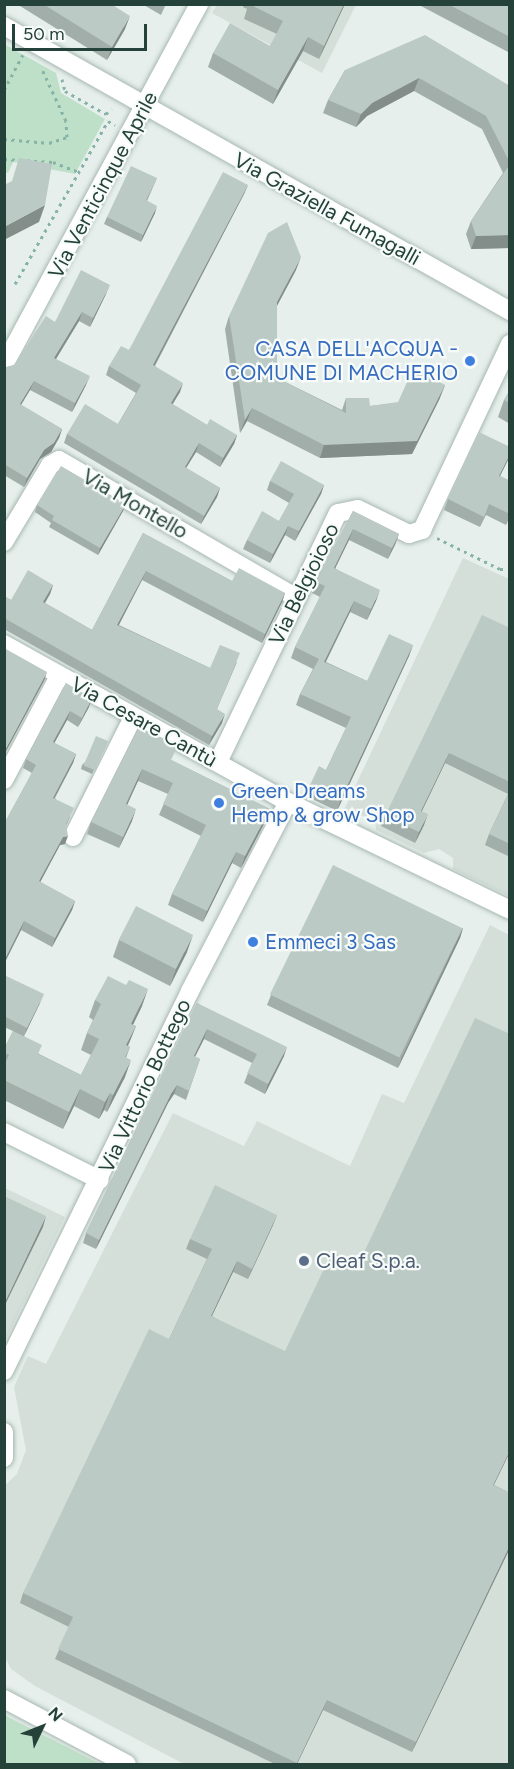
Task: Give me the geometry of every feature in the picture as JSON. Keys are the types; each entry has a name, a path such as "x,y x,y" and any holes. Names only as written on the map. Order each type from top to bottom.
{"street":[{"name":"Via Venticinque Aprile","path":"4,365 146,107 199,4"},
{"name":"Via Graziella Fumagalli","path":"4,26 510,311"},
{"path":"422,530 510,344"},
{"name":"Via Montello","path":"4,543 50,465 59,460 297,598"},
{"name":"Via Belgioioso","path":"218,762 338,513 358,509 409,534 422,530"},
{"name":"Via Cesare Cantù","path":"4,644 288,802 510,910"},
{"path":"4,780 59,676"},
{"path":"73,837 133,717"},
{"name":"Via Vittorio Bottego","path":"4,1371 100,1180 190,991 288,802"},
{"path":"4,1132 100,1180"},
{"path":"4,1432 4,1458"},
{"path":"4,1699 127,1764"}],"path":[{"path":"19,47 32,54"},
{"path":"4,90 26,51"},
{"path":"4,139 49,143 67,137 66,121 37,57"},
{"path":"63,72 61,85 65,91 106,114 117,106"},
{"path":"15,284 108,121 117,126 122,121"},
{"path":"4,159 43,160 79,172"},
{"path":"422,530 500,569 510,569"}],"shaded area":[{"path":"217,5 356,5 322,73 212,13"},
{"path":"463,558 509,579 509,896 453,869 453,858 439,849 424,853 376,830 375,818 343,812"},
{"name":"Cleaf S.p.a.","path":"490,925 509,935 509,1764 184,1764 35,1686 11,1669 5,1657 4,1486 17,1474 26,1450 14,1387 28,1356 46,1364 173,1113 244,1146 257,1121 350,1166 382,1094 404,1103"},
{"path":"5,1188 65,1217 5,1341"}],"green space":[{"path":"4,44 56,73 61,93 105,119 75,174 13,162 8,173 5,172"},
{"path":"5,1714 8,1717 100,1764 5,1764"}],"building":[{"path":"43,4 111,4 130,16 112,47"},
{"path":"249,4 344,4 324,46 308,37 278,90 213,53 230,23 270,46 283,21"},
{"path":"448,4 510,4 510,37"},
{"path":"425,35 510,86 510,163 486,116 419,78 372,103 361,114 328,100 345,70"},
{"path":"19,158 52,164 45,205 4,227 4,185 12,181"},
{"path":"510,164 510,235 476,236 471,221"},
{"path":"131,166 157,178 146,200 157,206 143,235 107,217"},
{"path":"223,172 248,185 153,365 183,383 171,403 207,425 210,419 237,435 223,458 199,443 185,467 220,488 204,516 67,434 85,404 118,424 132,401 141,385 109,366 121,346 129,350"},
{"path":"287,222 301,257 277,302 277,378 346,413 346,398 369,398 370,406 398,402 414,367 445,385 417,441 324,445 252,408 245,420 229,316 268,233"},
{"path":"81,270 110,285 93,318 82,312 54,358 90,376 75,403 34,381 20,404 62,429 54,443 44,450 27,478 4,464 4,366 14,365 46,316 55,322"},
{"path":"510,390 510,403 504,400"},
{"path":"479,432 510,447 510,454 499,476 510,481 510,514 489,504 484,517 448,499"},
{"path":"281,461 324,485 299,531 288,526 273,554 247,540 262,511 279,521 294,494 270,481"},
{"path":"61,466 126,504 100,548 52,520 54,516 37,505"},
{"path":"353,511 399,534 392,548 353,529 334,568 380,590 371,609 354,601 324,662 367,681 389,634 413,645 341,799 310,785 319,766 326,770 351,717 300,694 319,659 295,647 325,586 316,582"},
{"path":"143,533 232,581 239,568 285,593 265,634 146,571 117,625 210,668 220,645 240,653 217,709 225,714 212,736 4,618 4,596 11,600 28,570 53,585 43,602 92,630"},
{"path":"482,615 510,628 510,782 449,753 421,811 428,814 419,832 385,816"},
{"path":"4,648 47,672 4,752"},
{"path":"66,683 92,698 82,718 70,711 53,742 76,754 53,798 74,808 66,824 68,836 63,837 39,881 75,901 55,938 24,921 4,961 4,824 36,765 26,759"},
{"path":"139,727 178,745 171,760 270,809 245,856 236,852 207,911 172,894 206,825 163,804 173,783 142,769 126,804 136,809 123,837 91,822"},
{"path":"96,736 108,741 95,771 83,765"},
{"path":"510,791 510,844 489,834"},
{"path":"333,865 462,928 399,1058 270,994"},
{"path":"136,906 193,935 176,969 119,940"},
{"path":"4,975 44,994 27,1028 4,1016"},
{"path":"108,976 126,985 129,980 148,989 131,1024 136,1026 126,1045 130,1047 125,1057 131,1060 113,1095 110,1093 105,1102 80,1089 69,1112 4,1080 4,1065 9,1055 4,1053 4,1049 13,1031 42,1045 38,1054 81,1075 99,1039 87,1033 101,1004 95,1000"},
{"path":"197,1003 287,1047 268,1084 247,1073 257,1054 207,1029 194,1056 200,1059 189,1091 177,1085 171,1094 99,1240 86,1233"},
{"name":"Cleaf S.p.a.","path":"475,1018 510,1034 510,1450 493,1485 510,1493 510,1545 416,1742 327,1700 297,1763 58,1649 73,1617 23,1593 149,1329 169,1339 212,1249 190,1239 215,1185 277,1215 252,1269 237,1261 211,1316 285,1351 332,1252 358,1265"},
{"path":"4,1196 46,1216 4,1304"}],"place":[{"name":"CASA DELL'ACQUA - COMUNE DI MACHERIO","path":"470,361"},
{"name":"Green Dreams Hemp & grow Shop","path":"219,803"},
{"name":"Emmeci 3 Sas","path":"253,942"},
{"name":"Cleaf S.p.a.","path":"304,1261"}]}
